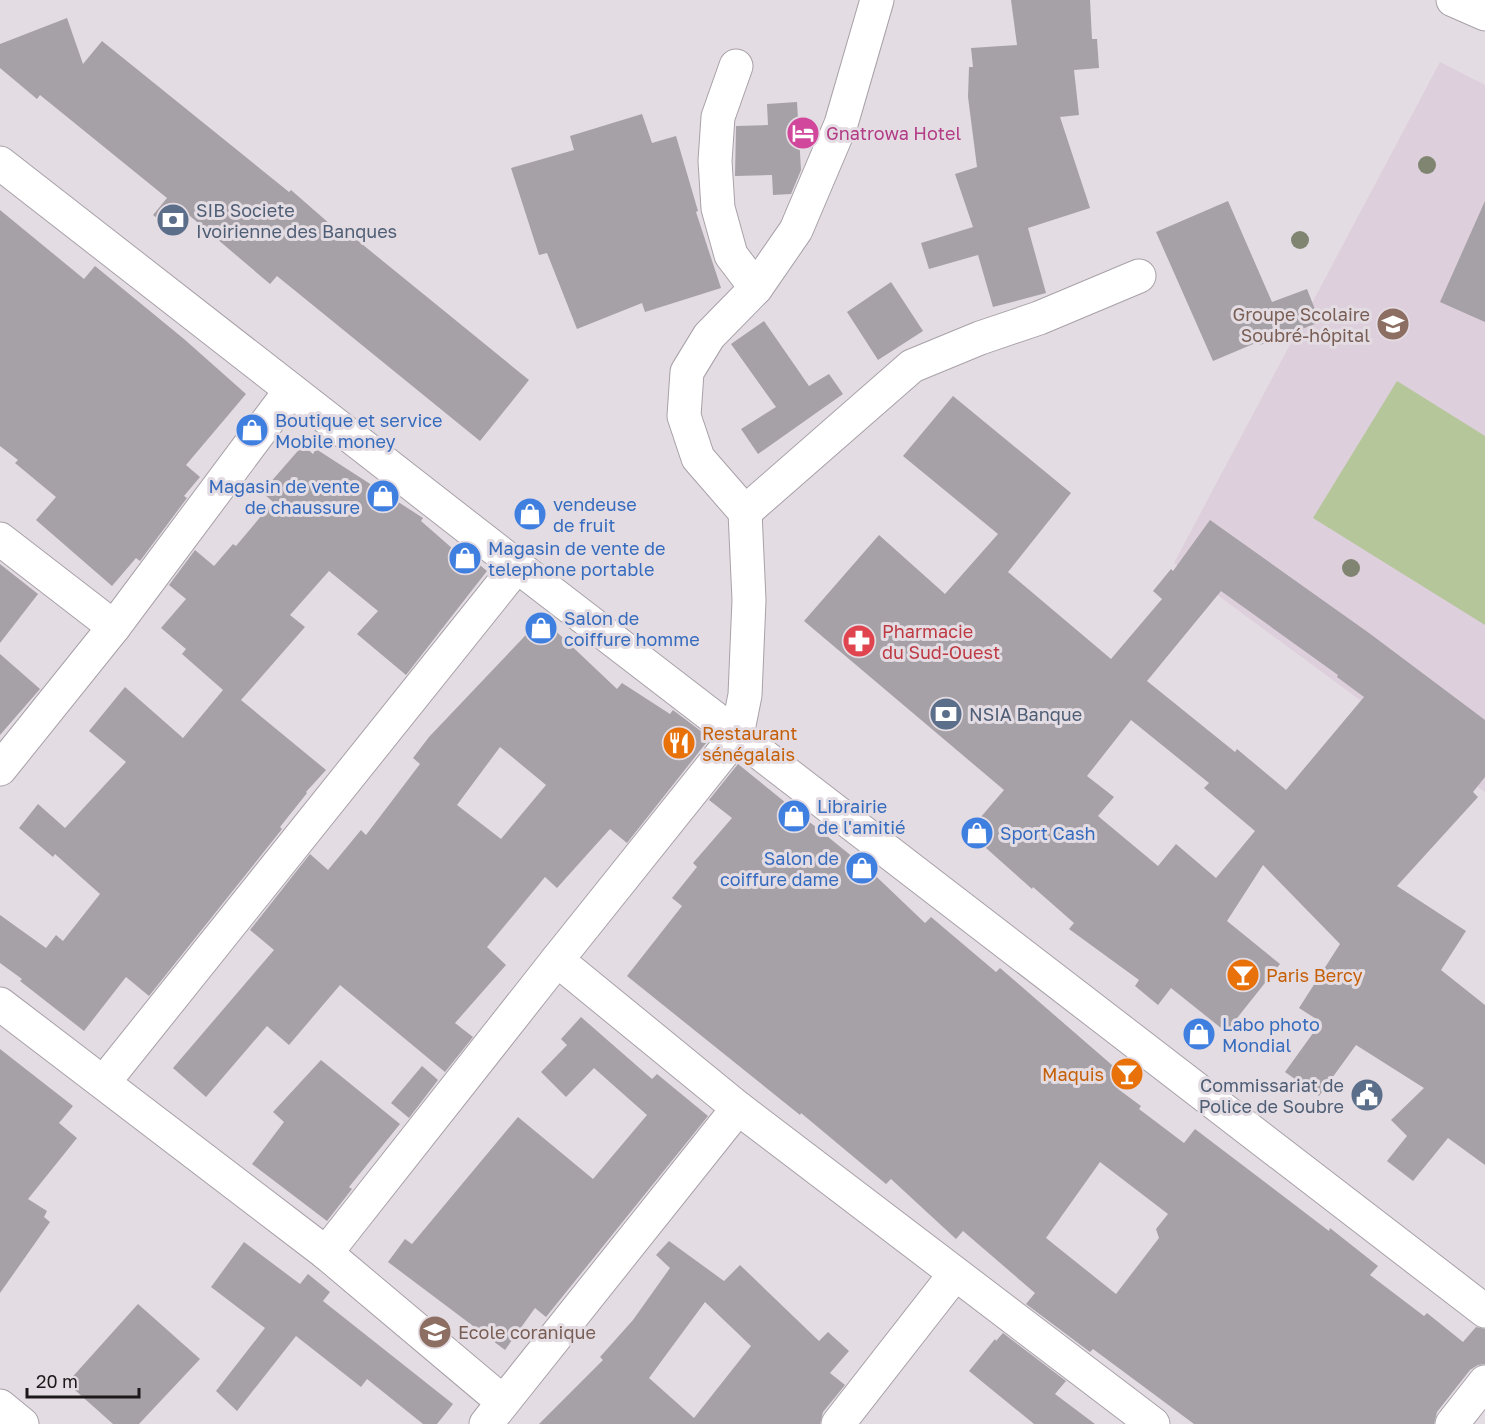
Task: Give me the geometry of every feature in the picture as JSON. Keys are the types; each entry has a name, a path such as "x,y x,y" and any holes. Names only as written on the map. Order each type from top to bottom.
{"street":[{"path":"326,1253 737,735 745,695 749,600 746,512 698,458 684,416 687,372 709,336 756,288 796,230 841,123 877,0"},
{"path":"1453,0 1485,14"},
{"path":"736,66 718,117 715,161 718,208 731,255 756,288"},
{"path":"0,163 517,566 1485,1311"},
{"path":"746,512 912,366 980,338 1039,318 1139,276"},
{"path":"0,769 114,627 291,390"},
{"path":"0,539 114,627"},
{"path":"104,1082 517,566"},
{"path":"557,960 738,1108 1153,1424"},
{"path":"0,1004 326,1253 494,1413 738,1108"},
{"path":"838,1424 955,1274"},
{"path":"1452,1424 1485,1382"},
{"path":"0,1406 22,1424"}],"shaded area":[{"name":"Groupe Scolaire Soubré-hôpital","path":"1440,62 1485,85 1485,792 1174,563"}],"green space":[{"path":"1397,381 1485,436 1485,625 1313,518"}],"building":[{"path":"1011,0 1090,0 1092,39 1097,39 1099,68 1074,70 1079,115 1060,117 1090,208 1028,228 1046,293 993,307 978,255 929,269 921,243 973,227 955,174 977,167 968,97 969,67 973,67 971,48 1017,45"},
{"path":"67,18 83,64 102,41 289,192 291,190 338,231 341,227 529,380 480,441 277,276 270,284 190,216 177,233 153,215 167,198 40,95 37,99 0,68 0,44"},
{"path":"797,102 801,170 791,194 773,195 772,175 735,176 736,126 768,125 767,104"},
{"path":"642,114 652,143 676,136 698,211 696,212 721,288 645,312 642,303 577,329 547,253 539,255 511,168 574,150 570,136"},
{"path":"1228,201 1272,302 1307,289 1320,322 1260,345 1258,342 1213,361 1156,232"},
{"path":"1485,201 1485,322 1440,302"},
{"path":"0,210 84,279 95,266 184,339 246,394 186,465 200,477 184,496 187,498 140,561 136,558 112,586 36,520 56,497 15,463 18,460 0,446"},
{"path":"891,282 923,331 878,360 847,312"},
{"path":"764,321 809,386 829,374 843,394 758,454 741,429 776,407 731,344"},
{"path":"953,396 1071,493 1008,572 1111,659 1162,599 1153,591 1171,569 1173,571 1210,520 1369,633 1485,720 1485,777 1473,792 1478,797 1397,886 1466,931 1441,970 1485,1005 1485,1165 1448,1138 1413,1181 1387,1161 1407,1136 1391,1120 1424,1088 1356,1045 1319,1096 1285,1072 1321,1022 1299,1008 1340,944 1263,865 1227,921 1280,964 1226,1032 1171,988 1158,1005 1135,986 1139,980 1069,929 1074,923 968,832 1004,790 804,621 879,535 945,594 998,534 903,456","holes":["1221,591 1338,675 1337,677 1364,697 1286,790 1237,749 1235,752 1147,681","1131,720 1209,783 1204,788 1255,831 1216,878 1176,844 1158,866 1098,816 1114,797 1087,776"]},
{"path":"303,445 313,454 316,449 423,518 421,521 461,556 464,552 487,571 406,675 357,634 378,611 329,571 290,615 305,627 241,700 326,770 306,792 280,827 282,829 149,996 126,977 84,1031 0,963 0,915 46,948 56,935 63,941 100,894 55,854 53,857 19,828 38,804 65,828 126,762 89,731 125,687 183,738 223,690 182,654 186,649 161,628 186,599 169,585 195,550 214,566 233,544 236,546 273,502 262,492"},
{"path":"0,564 38,594 0,643"},
{"path":"542,618 617,689 622,683 670,714 673,710 710,738 627,843 610,829 557,888 545,877 487,947 506,965 455,1023 473,1037 445,1072 340,985 289,1045 267,1026 206,1097 173,1068 274,950 250,930 310,854 328,870 361,830 366,835 420,764 413,758 429,737","holes":["500,747 546,785 501,839 457,805"]},
{"path":"0,654 40,689 0,735"},
{"path":"738,764 860,861 925,923 931,917 996,972 1000,968 1127,1078 1118,1089 1141,1106 1139,1109 1184,1143 1195,1129 1378,1266 1370,1275 1424,1316 1427,1313 1463,1342 1476,1327 1485,1329 1485,1364 1470,1370 1437,1412 1434,1424 1194,1424 1093,1349 1090,1352 1026,1304 1035,1293 963,1231 956,1239 891,1179 886,1184 801,1113 800,1115 627,976 682,906 672,898 697,867 693,863 732,818 709,800","holes":["1100,1162 1168,1214 1156,1229 1159,1238 1116,1294 1046,1238"]},
{"path":"581,1017 652,1079 657,1074 708,1116 546,1317 535,1308 505,1350 388,1262 405,1239 412,1244 518,1117 593,1179 647,1115 594,1068 566,1097 541,1072 567,1045 561,1039"},
{"path":"0,1049 73,1106 59,1123 77,1138 28,1199 47,1211 44,1217 50,1222 0,1293"},
{"path":"321,1060 400,1124 349,1187 352,1189 327,1221 252,1164 284,1122 273,1112"},
{"path":"422,1066 438,1080 409,1118 391,1103"},
{"path":"669,1241 724,1281 740,1265 819,1341 828,1332 849,1351 830,1373 845,1385 823,1412 820,1424 539,1424 603,1360 600,1357 633,1320 670,1268 656,1255","holes":["705,1302 751,1346 694,1418 649,1378"]},
{"path":"244,1242 300,1284 308,1274 330,1292 323,1301 453,1404 437,1424 423,1424 367,1379 361,1387 296,1336 237,1411 216,1391 265,1328 211,1287"},
{"path":"138,1304 200,1359 139,1424 113,1424 67,1383"},
{"path":"1003,1333 1066,1381 1055,1394 1095,1424 1034,1424 969,1371 995,1339 996,1341"}],"place":[{"name":"Gnatrowa Hotel","path":"803,133"},
{"name":"SIB Societe Ivoirienne des Banques","path":"173,220"},
{"name":"Groupe Scolaire Soubré-hôpital","path":"1393,324"},
{"name":"Boutique et service Mobile money","path":"252,430"},
{"name":"Magasin de vente de chaussure","path":"383,496"},
{"name":"vendeuse de fruit","path":"530,514"},
{"name":"Magasin de vente de telephone portable","path":"465,558"},
{"name":"Salon de coiffure homme","path":"541,628"},
{"name":"Pharmacie du Sud-Ouest","path":"859,641"},
{"name":"NSIA Banque","path":"946,714"},
{"name":"Restaurant sénégalais","path":"679,743"},
{"name":"Librairie de l'amitié","path":"794,816"},
{"name":"Sport Cash","path":"977,833"},
{"name":"Salon de coiffure dame","path":"862,868"},
{"name":"Paris Bercy","path":"1243,975"},
{"name":"Labo photo Mondial","path":"1199,1034"},
{"name":"Maquis","path":"1127,1074"},
{"name":"Commissariat de Police de Soubre","path":"1367,1095"},
{"name":"Ecole coranique","path":"435,1332"}]}
